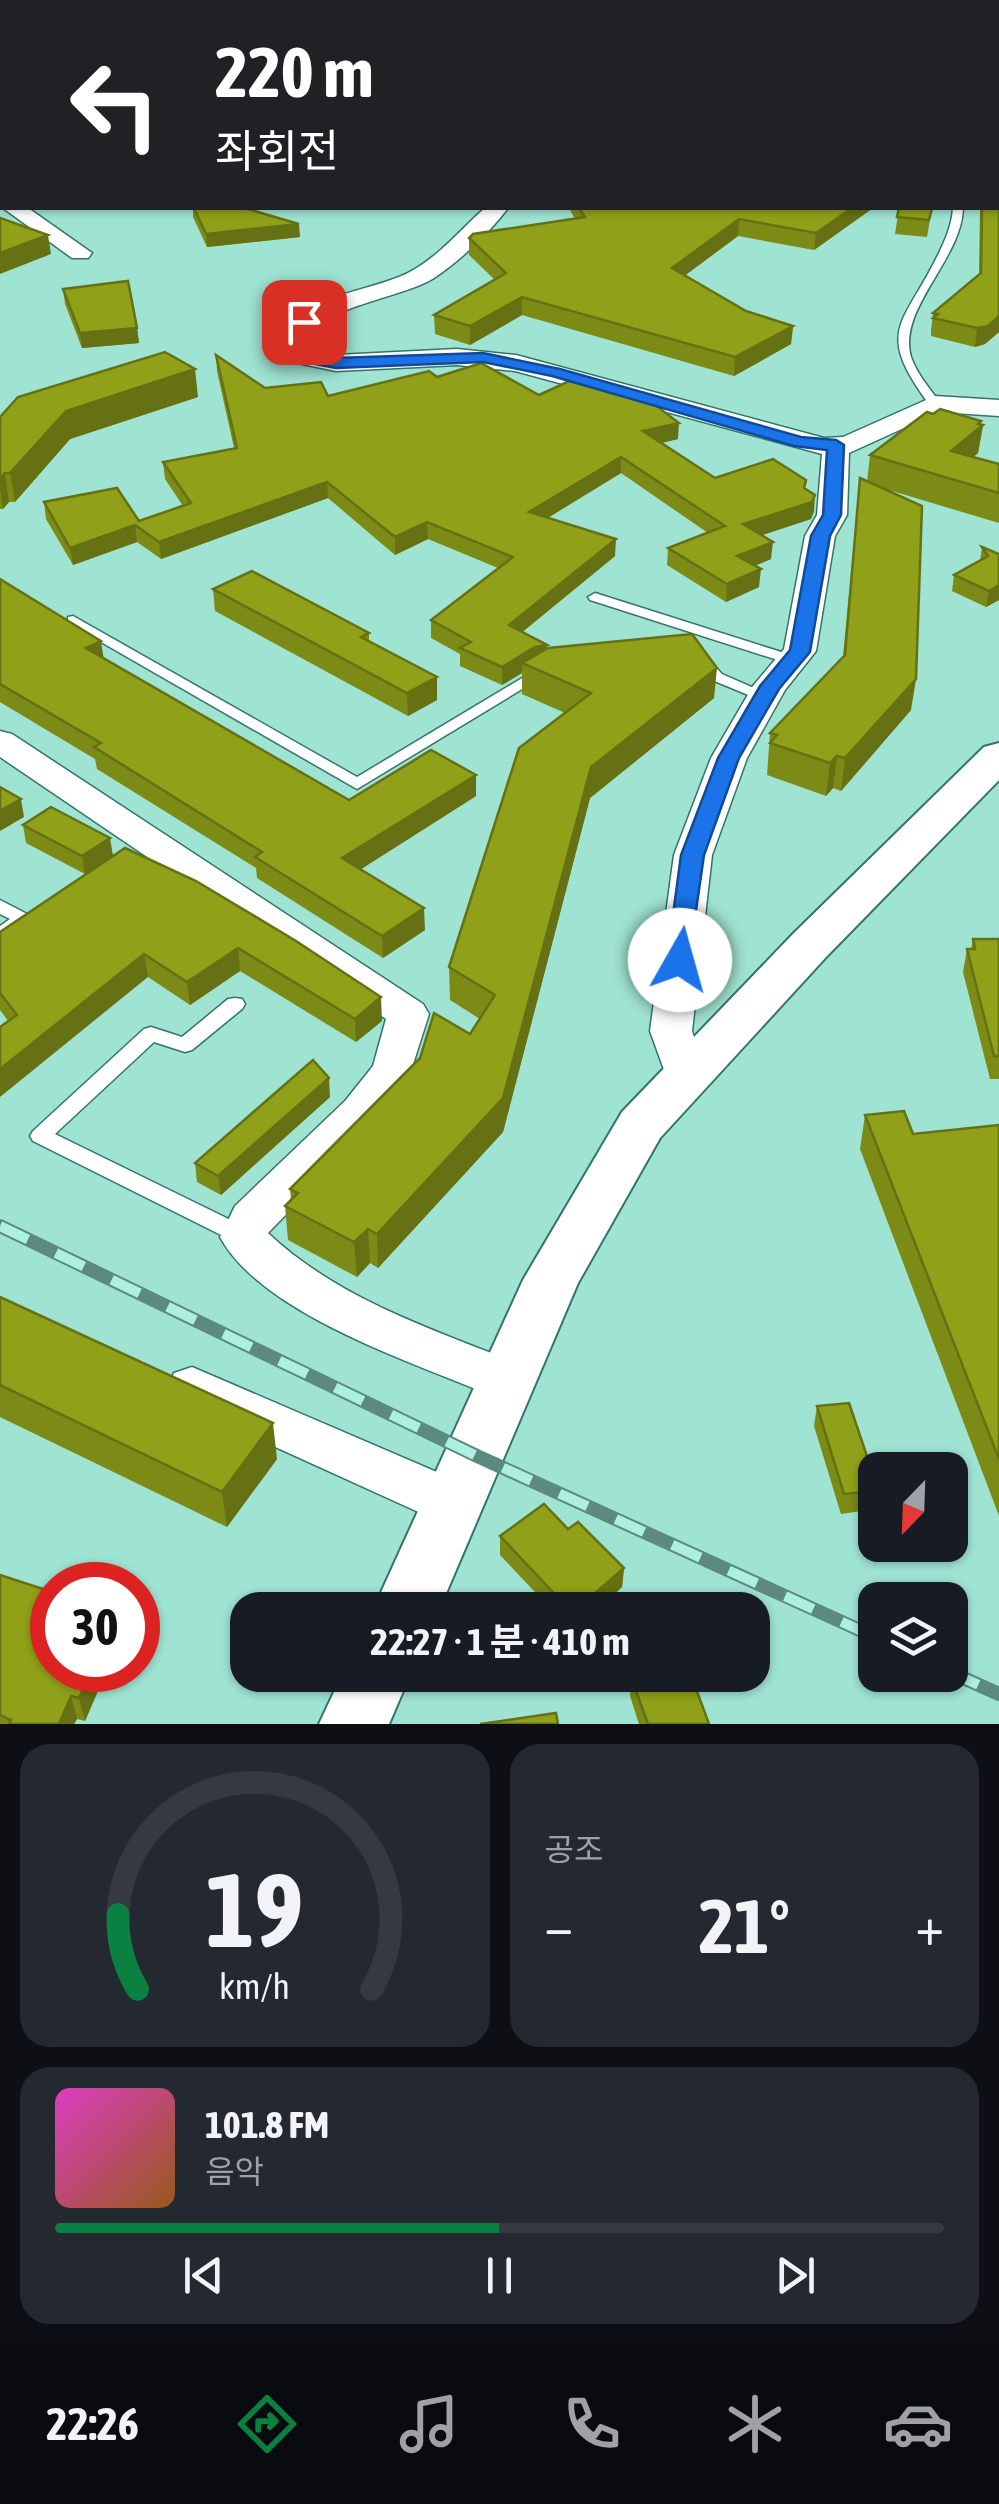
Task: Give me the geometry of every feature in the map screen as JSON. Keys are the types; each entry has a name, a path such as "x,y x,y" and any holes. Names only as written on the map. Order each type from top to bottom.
{"street":[{"path":"17,210 80,254"},
{"path":"495,210 431,269 394,288 324,311 294,332 290,344 311,359 336,363 456,357 516,363 800,442 848,445 935,404 999,408"},
{"path":"686,1078 670,1031 693,855 729,758 764,696 800,652 820,536 832,515 836,445"},
{"path":"0,741 408,1014 393,1070 360,1112 251,1218 243,1236 262,1258 332,1305 508,1381"},
{"path":"414,1592 550,1280 641,1125 810,945 999,756"},
{"path":"146,1366 455,1504"},
{"path":"354,1724 368,1692"}],"lane":[{"path":"935,404 915,381 901,355 907,314 939,268 959,218 958,210"},
{"path":"595,598 792,660"},
{"path":"73,620 357,784 542,672 562,669"},
{"path":"678,654 696,655 717,677 764,696"},
{"path":"0,906 29,915 0,934"},
{"path":"235,1004 186,1044 151,1034 40,1136 243,1236"}],"building":[{"path":"195,210 251,210 299,224 206,234"},
{"path":"580,210 849,210 816,233 739,219 672,268 746,311 793,326 735,357 522,297 470,326 434,315 506,273 469,238 473,234 585,217"},
{"path":"899,210 932,210 929,220 897,217"},
{"path":"982,210 999,210 999,316 988,326 977,328 933,318 938,314 933,313 981,273"},
{"path":"0,218 48,235 0,253"},
{"path":"128,281 137,328 80,333 63,289"},
{"path":"165,352 195,369 66,411 10,473 0,478 0,417 18,397"},
{"path":"216,355 265,388 321,382 328,396 429,371 437,377 481,363 539,395 580,376 654,404 679,423 643,431 715,478 773,459 806,480 804,488 815,495 812,502 743,524 773,542 737,556 761,569 727,584 668,548 725,526 621,457 529,512 616,539 509,625 547,645 535,647 502,667 460,648 471,642 431,620 513,557 427,522 395,537 327,482 159,542 135,525 70,548 44,502 117,488 139,521 191,503 163,462 237,448"},
{"path":"940,409 981,421 978,424 983,425 951,451 999,464 999,493 870,455 927,412 933,414"},
{"path":"860,478 922,506 916,679 845,758 837,756 830,763 770,743 777,735 770,733 845,655"},
{"path":"982,547 999,554 999,585 989,591 954,575 988,556"},
{"path":"252,571 369,633 361,637 437,677 407,693 213,589"},
{"path":"0,579 101,641 86,648 349,800 431,750 476,775 342,858 424,908 382,936 255,857 262,852 94,747 101,743 0,684"},
{"path":"692,634 717,668 591,767 503,1098 377,1234 368,1229 354,1242 285,1206 298,1193 290,1189 420,1058 434,1013 470,1034 495,995 449,967 519,748 591,693 522,663 548,648"},
{"path":"0,787 21,799 0,811"},
{"path":"51,807 110,838 82,856 23,825"},
{"path":"125,848 196,881 381,997 355,1019 238,948 187,982 144,954 0,1069 0,1027 17,1015 0,993 0,932"},
{"path":"973,939 999,939 999,1056 994,1056 967,949 975,949"},
{"path":"313,1060 329,1078 218,1176 195,1163"},
{"path":"904,1111 913,1134 999,1125 999,1459 865,1115"},
{"path":"0,1297 273,1423 222,1492 0,1385"},
{"path":"849,1403 866,1452 858,1452 858,1493 844,1494 817,1406"},
{"path":"544,1504 568,1529 578,1522 624,1568 596,1592 553,1592 500,1536"},
{"path":"0,1575 30,1585 30,1692 82,1692 79,1698 71,1696 59,1724 9,1724 11,1720 0,1715"},
{"path":"636,1692 697,1692 709,1724 648,1724"},
{"path":"556,1713 558,1724 480,1724"}],"railway":[{"path":"0,1226 477,1456 858,1629"},
{"path":"968,1680 999,1694"}],"route":[{"path":"304,322 294,332 290,344 311,359 336,363 456,357 516,363 800,442 836,445 832,515 820,536 800,652 770,686 729,758 693,855 680,960"}]}
